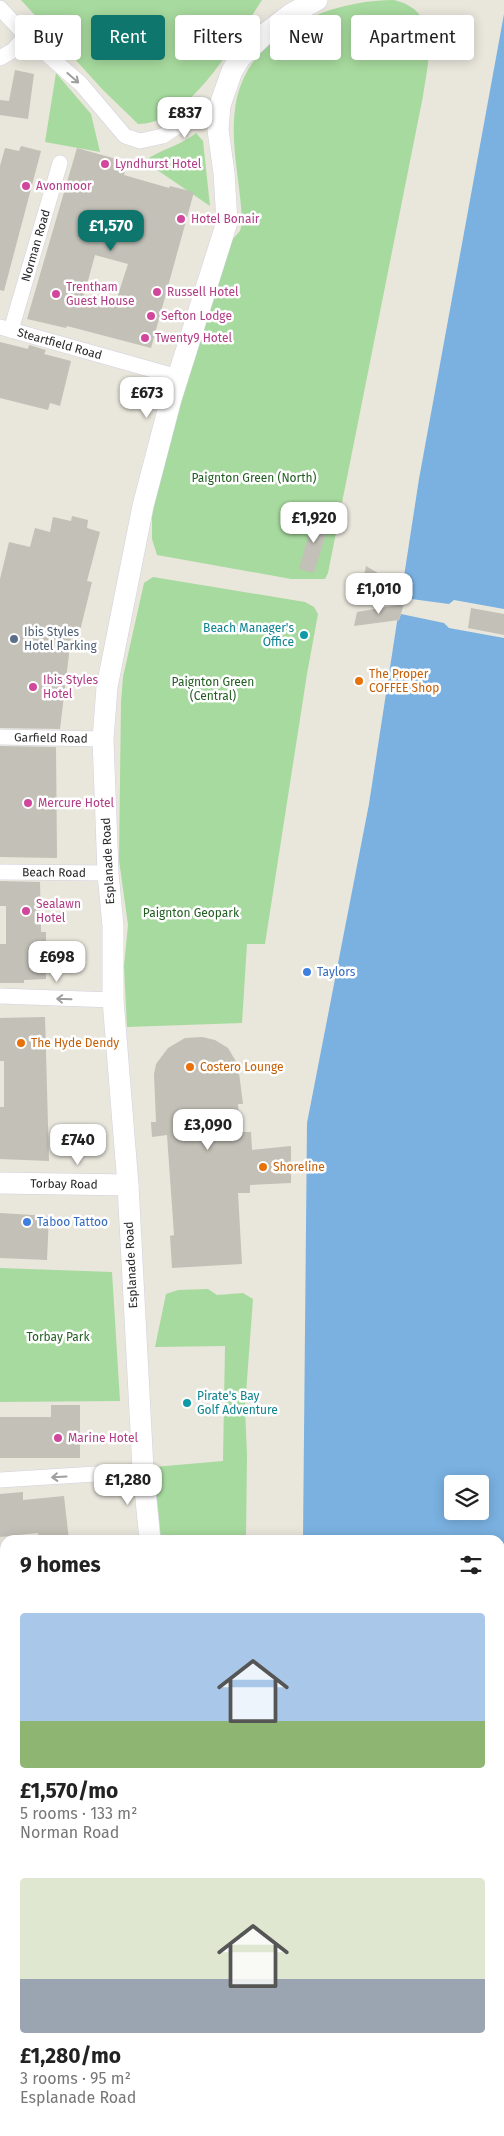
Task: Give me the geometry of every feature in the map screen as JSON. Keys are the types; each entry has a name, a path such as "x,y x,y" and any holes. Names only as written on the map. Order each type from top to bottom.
{"main road":[{"name":"Esplanade Road","path":"149,1535 143,1471 128,1185 113,1000 113,926 108,873 103,739 106,687 130,562 143,506 178,377 227,222 225,181 218,130 220,105 232,70 240,58 265,34 291,14 317,0"},
{"name":"Torbay Road","path":"0,1183 128,1185"}],"street":[{"path":"0,8 15,24"},
{"path":"0,58 15,48"},
{"path":"54,60 81,84 125,136 140,141 163,136 188,119 220,105"},
{"name":"Norman Road","path":"6,328 60,162"},
{"name":"Steartfield Road","path":"6,328 178,377"},
{"name":"Garfield Road","path":"0,737 103,739"},
{"name":"Beach Road","path":"0,872 108,873"},
{"path":"0,996 113,1000"},
{"path":"0,1480 143,1471"}],"green space":[{"path":"21,0 262,0 252,15 175,15 175,60 222,60 194,95 176,110 157,120 138,124 76,60 81,60 81,15 35,15"},
{"name":"Paignton Green (North)","path":"394,0 410,6 420,15 351,15 351,60 428,60 423,96 328,573 325,579 291,579 157,555 152,539 152,516 156,492 182,391 232,240 240,231 242,223 234,123 235,109 242,83 254,60 260,60 260,54 270,44 270,60 341,60 341,15 318,15 343,6"},
{"path":"56,73 91,114 100,152 45,142"},
{"path":"196,133 203,141 210,206 144,161"},
{"path":"153,577 305,602 314,607 318,614 265,944 247,944 242,1023 127,1027 124,966 128,925 119,860 121,702 123,677 144,583"},
{"name":"Torbay Park","path":"0,1268 112,1272 120,1401 0,1402"},
{"path":"208,1289 217,1295 243,1293 253,1299 245,1407 247,1455 246,1535 161,1535 154,1467 223,1461 225,1346 155,1347 166,1294 178,1290"}],"water":[{"path":"504,14 504,1535 303,1535 307,1123 369,804 419,479"}],"pier":[{"path":"400,586 405,589 404,598 449,604 454,600 504,609 504,638 449,628 444,623 401,614 399,620 395,621"}],"building":[{"path":"15,70 34,74 28,119 0,115 0,100 9,101"},
{"path":"21,146 41,151 4,291 0,290 0,166 5,148 19,151"},
{"path":"77,148 127,162 124,175 169,188 170,186 194,192 151,348 67,326 66,328 27,319","holes":["95,255 128,264 114,307 83,299"]},
{"path":"0,342 28,349 29,345 46,350 44,354 71,361 60,406 50,403 48,410 0,398"},
{"path":"314,515 330,520 314,573 299,569"},
{"path":"72,516 88,520 87,528 100,532 87,581 92,582 80,631 72,629 60,729 0,728 0,579 9,542 30,547 35,528 50,532 53,517 71,521"},
{"path":"366,566 405,589 403,603 363,581"},
{"path":"404,604 399,620 354,626 357,612"},
{"path":"471,608 504,614 504,635 468,628"},
{"name":"Mercure Hotel","path":"0,746 56,747 57,858 0,857"},
{"path":"0,881 40,882 41,932 46,932 46,979 24,980 24,983 0,983 0,944 6,944 6,906 0,906"},
{"path":"45,1017 49,1161 0,1159 0,1107 4,1107 4,1061 0,1061 0,1018"},
{"path":"202,1037 215,1040 228,1048 238,1065 243,1104 238,1104 240,1132 251,1132 252,1150 291,1146 291,1183 250,1185 250,1193 238,1193 242,1264 172,1268 170,1236 174,1235 167,1135 152,1137 151,1122 156,1122 154,1074 156,1064 168,1048 185,1038"},
{"path":"0,1213 49,1216 47,1260 0,1258"},
{"path":"51,1405 80,1405 80,1458 0,1458 0,1417 51,1417"},
{"path":"23,1492 23,1500 64,1496 68,1535 38,1535 38,1533 0,1535 0,1494"}],"place":[{"name":"Lyndhurst Hotel","path":"105,164"},
{"name":"Avonmoor","path":"26,186"},
{"name":"Hotel Bonair","path":"181,219"},
{"name":"Russell Hotel","path":"157,292"},
{"name":"Trentham Guest House","path":"56,294"},
{"name":"Sefton Lodge","path":"151,316"},
{"name":"Twenty9 Hotel","path":"145,338"},
{"name":"Beach Manager's Office","path":"304,635"},
{"name":"Ibis Styles Hotel Parking","path":"14,639"},
{"name":"The Proper COFFEE Shop","path":"359,681"},
{"name":"Ibis Styles Hotel","path":"33,687"},
{"name":"Mercure Hotel","path":"28,803"},
{"name":"Sealawn Hotel","path":"26,911"},
{"name":"Taylors","path":"307,972"},
{"name":"The Hyde Dendy","path":"21,1043"},
{"name":"Costero Lounge","path":"190,1067"},
{"name":"Shoreline","path":"263,1167"},
{"name":"Taboo Tattoo","path":"27,1222"},
{"name":"Pirate's Bay Golf Adventure","path":"187,1403"},
{"name":"Marine Hotel","path":"58,1438"}],"park label":[{"name":"Paignton Green (Central)","path":"213,689"},
{"name":"Paignton Geopark","path":"191,913"}]}
